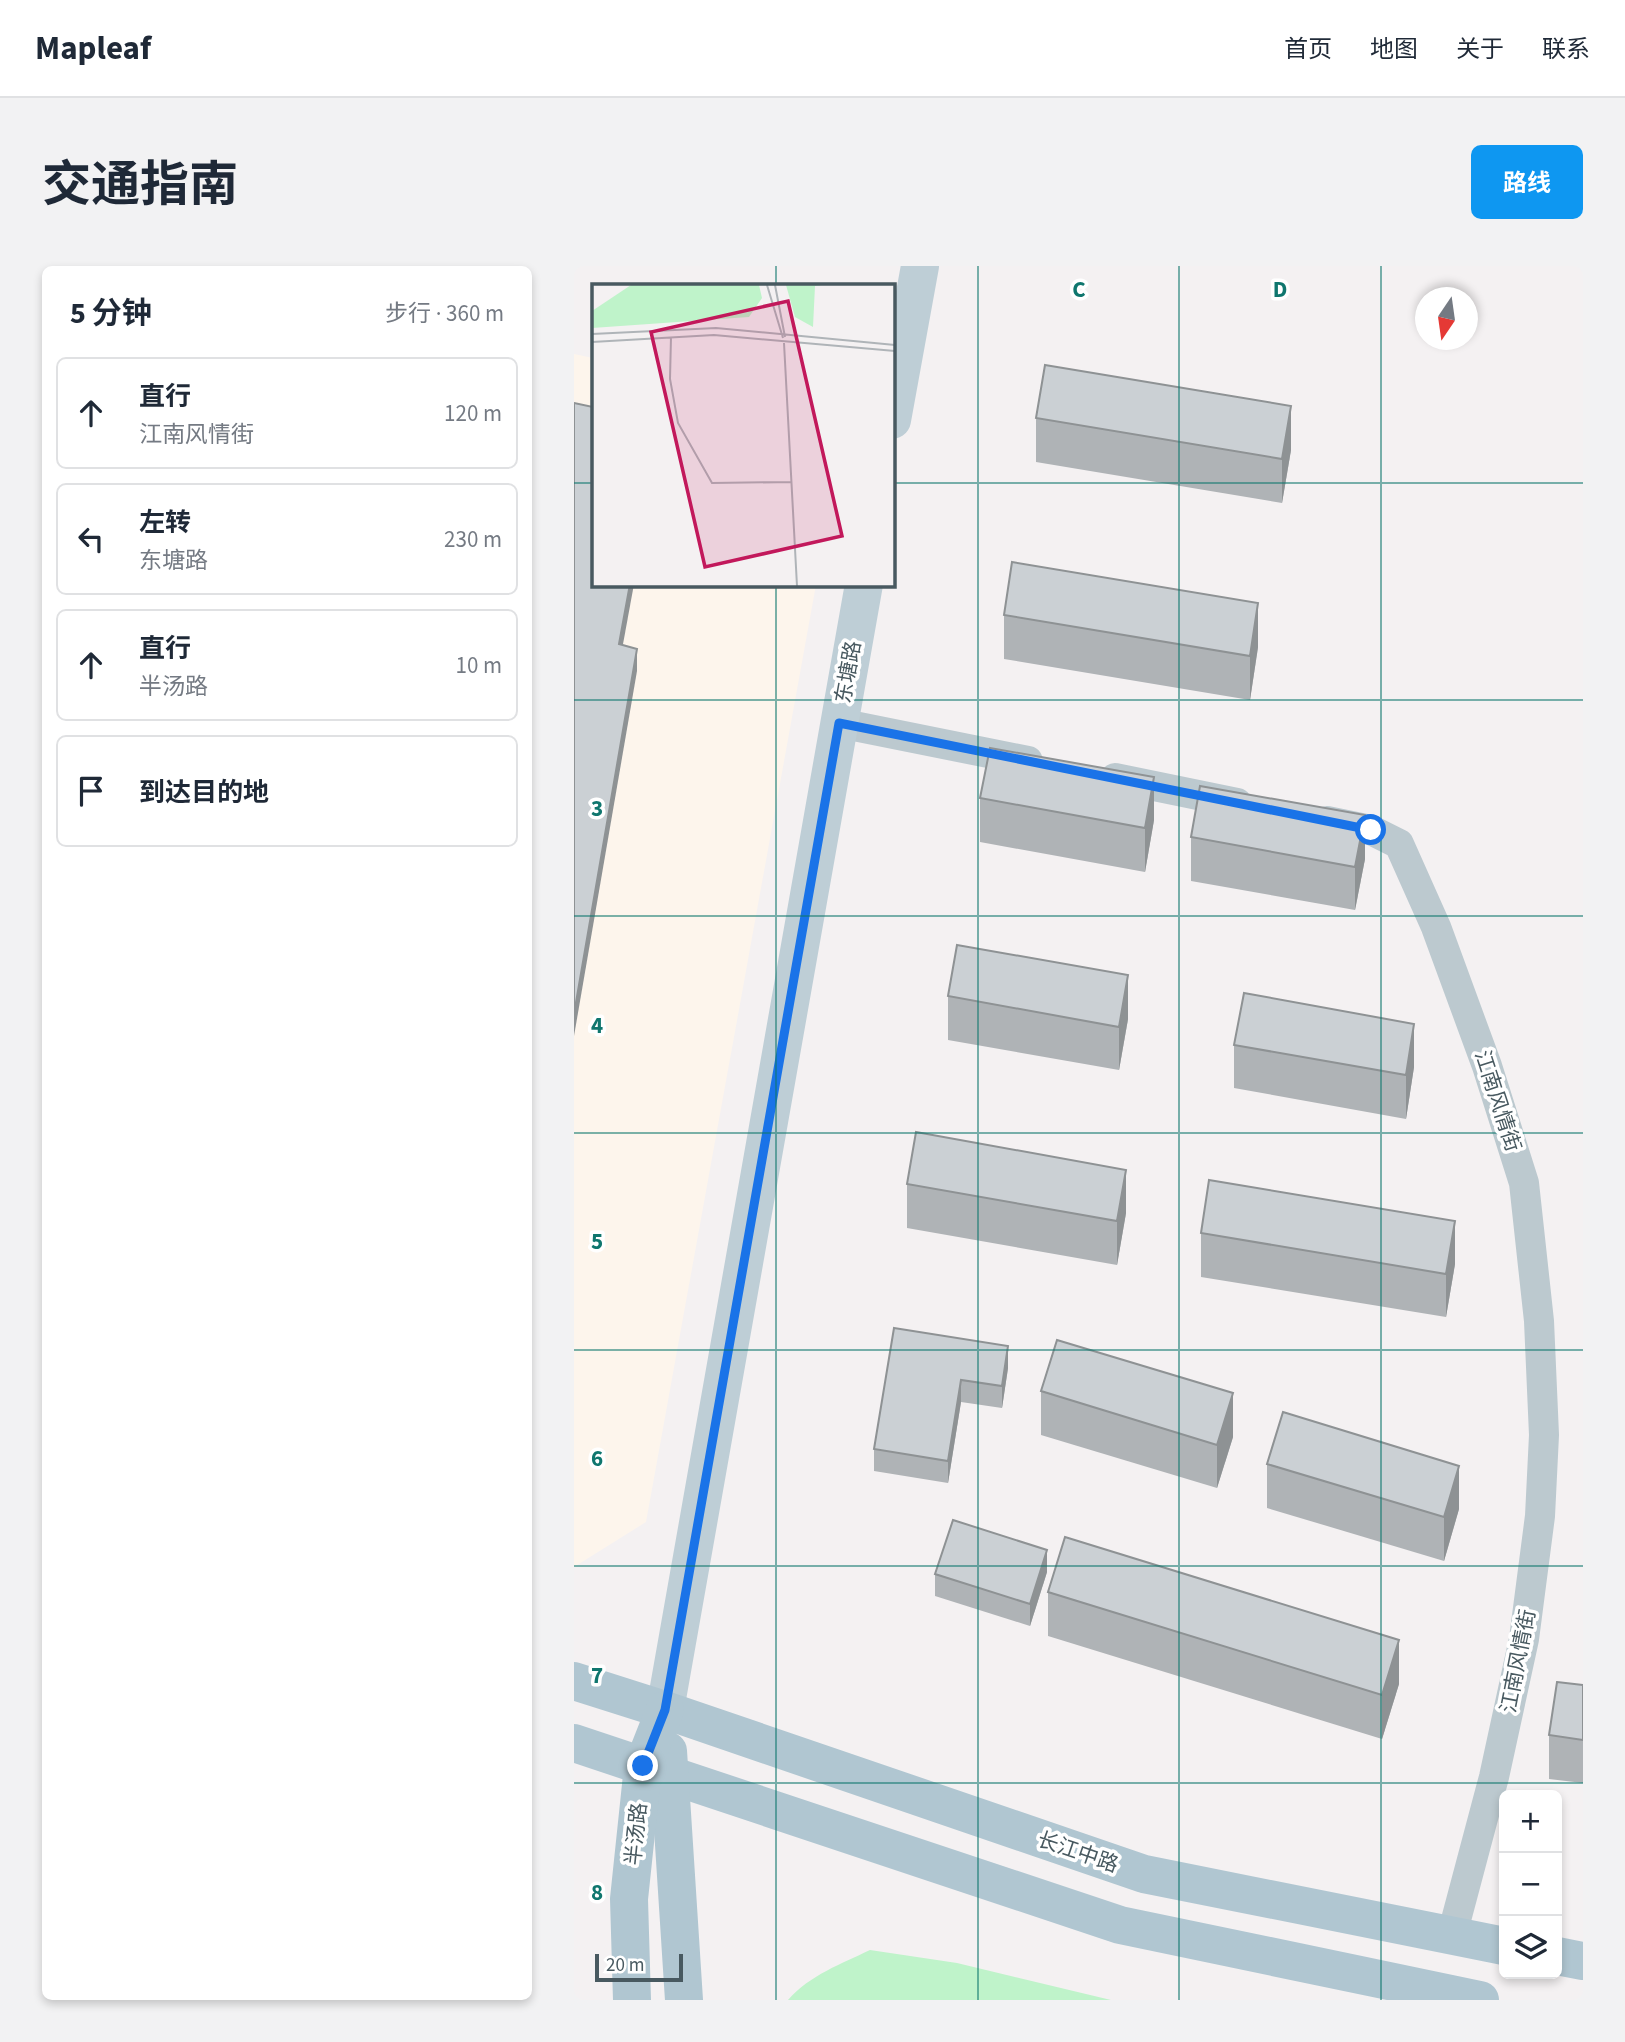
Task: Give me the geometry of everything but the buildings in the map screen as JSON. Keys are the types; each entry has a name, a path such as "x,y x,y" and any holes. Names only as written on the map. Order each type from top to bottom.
{"main road":[{"name":"长江中路","path":"574,1681 1144,1874 1499,1945"},
{"name":"半汤路","path":"632,2000 629,1899 643,1766 665,1710"},
{"name":"半汤路","path":"665,1710 684,2000"},
{"path":"574,1744 1121,1925 1480,2000"},
{"path":"1562,1957 1583,1961"}],"street":[{"path":"894,409 920,266"},
{"name":"东塘路","path":"665,1710 864,586"},
{"path":"839,723 1262,808"},
{"name":"江南风情街","path":"1303,816 1371,830 1399,845 1445,952 1487,1066 1524,1183 1540,1334 1544,1435 1540,1516 1524,1639 1494,1777 1452,1935"}],"shaded area":[{"path":"574,354 592,358 592,586 816,586 646,1522 574,1567"}],"green space":[{"path":"870,1950 957,1963 1111,2000 788,2000 816,1977"}],"route":[{"path":"643,1766 665,1710 839,723 1371,830"}]}
